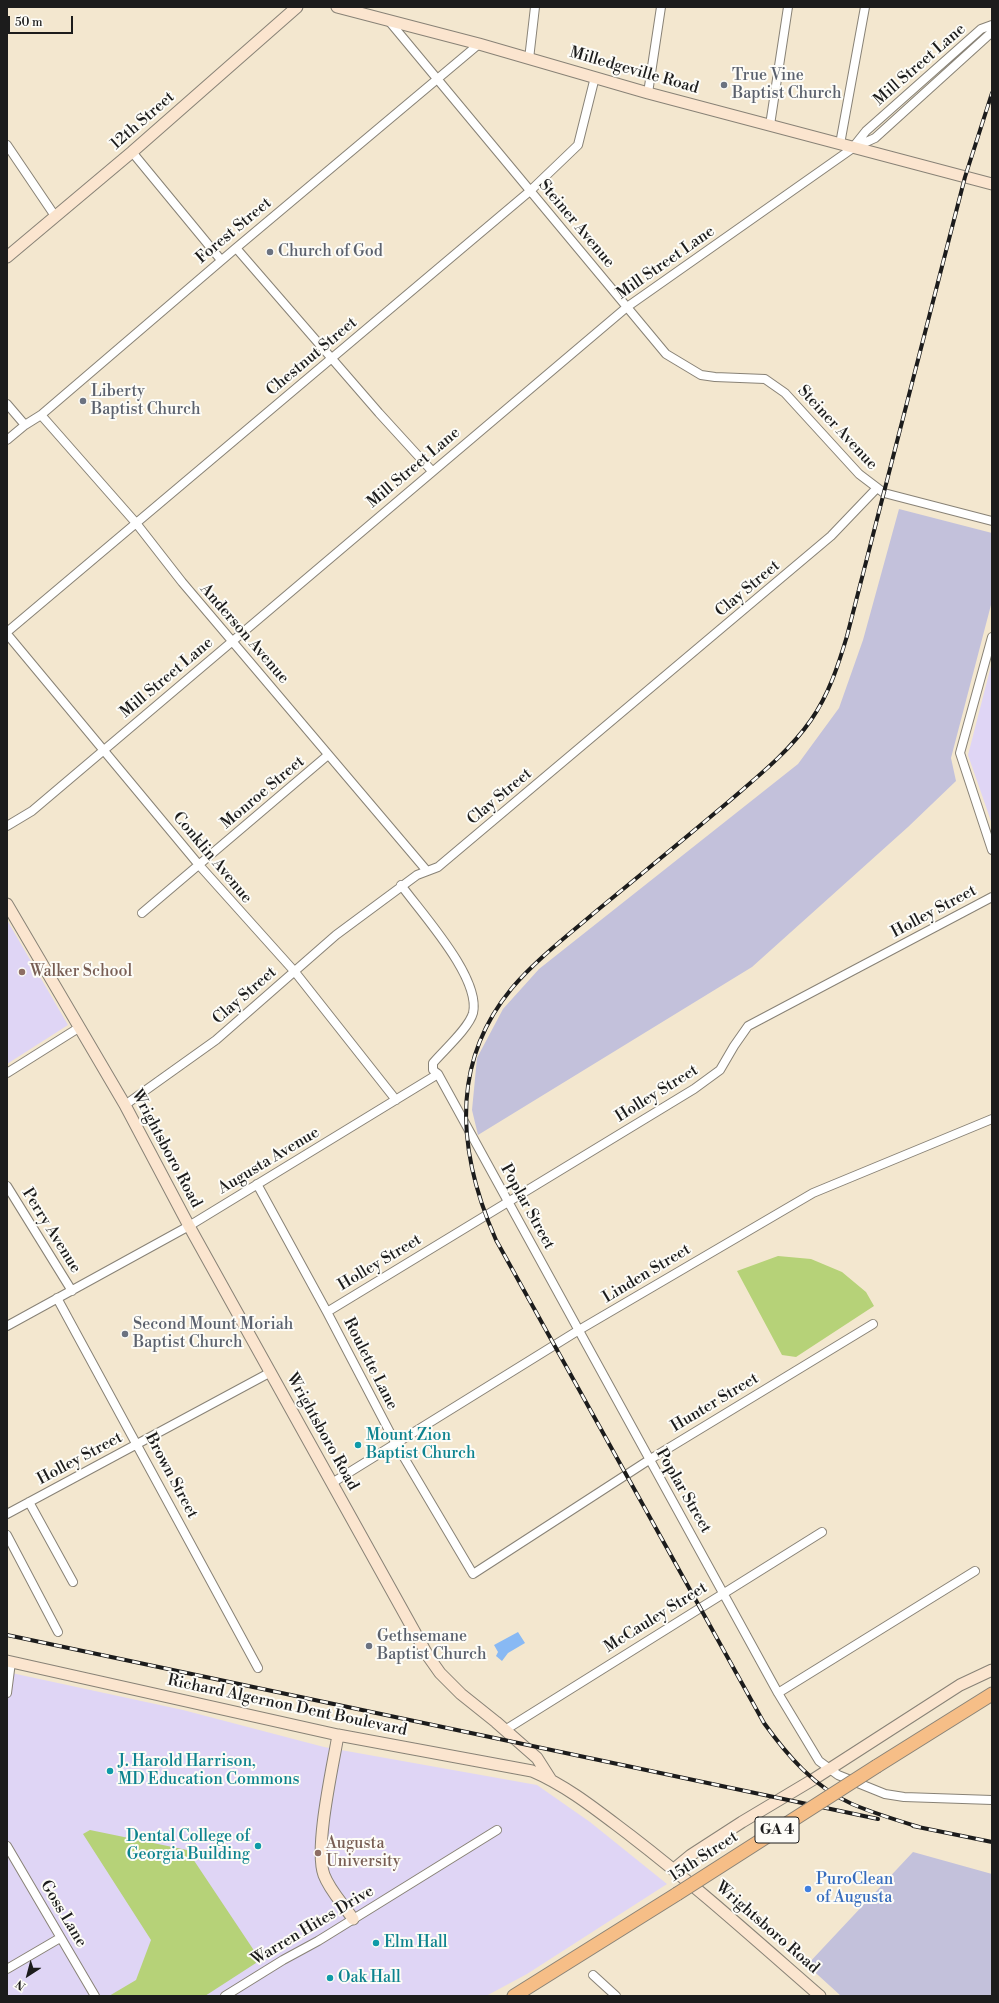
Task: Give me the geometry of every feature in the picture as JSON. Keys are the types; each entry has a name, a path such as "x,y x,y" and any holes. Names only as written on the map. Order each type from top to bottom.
{"main road":[{"name":"15th Street","path":"514,1996 678,1894 992,1694"}],"street":[{"name":"12th Street","path":"7,257 132,152 297,7"},
{"name":"Milledgeville Road","path":"337,7 389,22 479,44 648,93 992,184"},
{"path":"530,59 536,7"},
{"path":"648,93 661,7"},
{"path":"770,125 788,7"},
{"name":"Mill Street Lane","path":"840,144 865,7"},
{"name":"Steiner Avenue","path":"389,22 666,354 693,371 715,377 753,377 765,379 776,385 786,393 859,474 876,489 884,493 992,521"},
{"name":"Mill Street Lane","path":"853,148 866,131 877,121 981,29 992,24"},
{"name":"Mill Street Lane","path":"7,826 32,811 627,307 853,148 875,138 992,32"},
{"name":"Forest Street","path":"7,440 25,425 41,415 221,260 479,44"},
{"name":"Chestnut Street","path":"7,633 530,191 578,145 595,77"},
{"path":"7,145 55,216"},
{"path":"132,152 221,260"},
{"path":"236,248 284,305 333,358 379,413 432,471"},
{"path":"7,404 25,425"},
{"name":"Anderson Avenue","path":"41,415 136,523 231,641 427,871"},
{"name":"Clay Street","path":"125,1105 216,1040 336,935 401,885 417,875 438,867 800,563 831,536 876,489"},
{"name":"Conklin Avenue","path":"7,633 199,865 295,972 396,1100"},
{"path":"992,636 960,754 992,850"},
{"name":"Monroe Street","path":"142,913 328,755"},
{"path":"401,885 461,966 470,985 473,997 473,1014 458,1036 433,1063 433,1070 438,1074"},
{"name":"Holley Street","path":"327,1312 694,1089 720,1070 748,1026 992,897"},
{"name":"Wrightsboro Road","path":"7,904 125,1105 189,1226 428,1656 440,1673 460,1694 537,1758 555,1782 591,1805 674,1869 820,1996"},
{"path":"7,1073 80,1027"},
{"name":"Augusta Avenue","path":"7,1326 189,1226 438,1074"},
{"name":"Poplar Street","path":"438,1074 649,1460 724,1592 778,1693 819,1761 829,1769 872,1790 885,1794 904,1797 992,1800"},
{"name":"Linden Street","path":"332,1483 579,1330 812,1193 992,1119"},
{"name":"Roulette Lane","path":"257,1184 327,1312 396,1444 473,1574"},
{"name":"Perry Avenue","path":"7,1186 72,1291"},
{"name":"Brown Street","path":"58,1298 258,1668"},
{"name":"Hunter Street","path":"473,1574 649,1460 873,1324"},
{"name":"Holley Street","path":"7,1514 271,1372"},
{"path":"29,1502 74,1582"},
{"name":"McCauley Street","path":"505,1730 822,1532"},
{"path":"7,1535 58,1632"},
{"path":"778,1693 974,1571"},
{"path":"7,1693 9,1661"},
{"name":"Richard Algernon Dent Boulevard","path":"9,1661 338,1735 532,1771 555,1782"},
{"path":"674,1869 691,1855 742,1822 829,1769 960,1685 992,1670"},
{"path":"338,1735 322,1836 322,1862 324,1874 330,1886 353,1919"},
{"name":"Warren Hites Drive","path":"225,1996 262,1972 353,1919 497,1830"},
{"name":"Goss Lane","path":"7,1846 95,1996"},
{"path":"7,1969 60,1938"},
{"path":"593,1975 616,1996"}],"shaded area":[{"path":"899,509 992,533 992,601 951,758 956,781 908,827 752,967 478,1135 472,1110 477,1058 503,1009 539,969 798,764 839,708 863,640"},
{"path":"992,662 992,824 968,755"},
{"name":"Walker School","path":"7,920 68,1025 7,1064"},
{"name":"Augusta University","path":"7,1672 183,1710 324,1747 537,1785 590,1822 667,1884 527,1974 486,1996 7,1996"},
{"path":"913,1852 992,1874 992,1996 841,1996 807,1965"}],"green space":[{"path":"778,1256 811,1259 842,1272 866,1292 874,1306 796,1357 782,1355 737,1271"},
{"path":"90,1830 187,1850 255,1952 256,1963 205,1996 109,1996 136,1980 151,1940 83,1834"}],"water":[{"path":"518,1632 525,1643 508,1653 502,1661 496,1656 498,1652 494,1645"}],"railway":[{"path":"919,1827 852,1804 825,1789 802,1769 782,1747 764,1723 496,1240 483,1208 474,1175 468,1143 466,1110 469,1078 478,1047 492,1017 512,988 552,949 772,764 802,732 823,700 836,669 847,636 965,177 992,93"},
{"path":"7,1635 878,1819"},
{"path":"913,1826 992,1842"}],"place":[{"name":"True Vine Baptist Church","path":"724,85"},
{"name":"Church of God","path":"270,252"},
{"name":"Liberty Baptist Church","path":"83,401"},
{"name":"Walker School","path":"22,972"},
{"name":"Second Mount Moriah Baptist Church","path":"125,1334"},
{"name":"Mount Zion Baptist Church","path":"358,1445"},
{"name":"Gethsemane Baptist Church","path":"369,1646"},
{"name":"J. Harold Harrison, MD Education Commons","path":"110,1771"},
{"name":"Dental College of Georgia Building","path":"258,1846"},
{"name":"Augusta University","path":"318,1853"},
{"name":"PuroClean of Augusta","path":"808,1889"},
{"name":"Elm Hall","path":"376,1943"},
{"name":"Oak Hall","path":"330,1978"}]}
